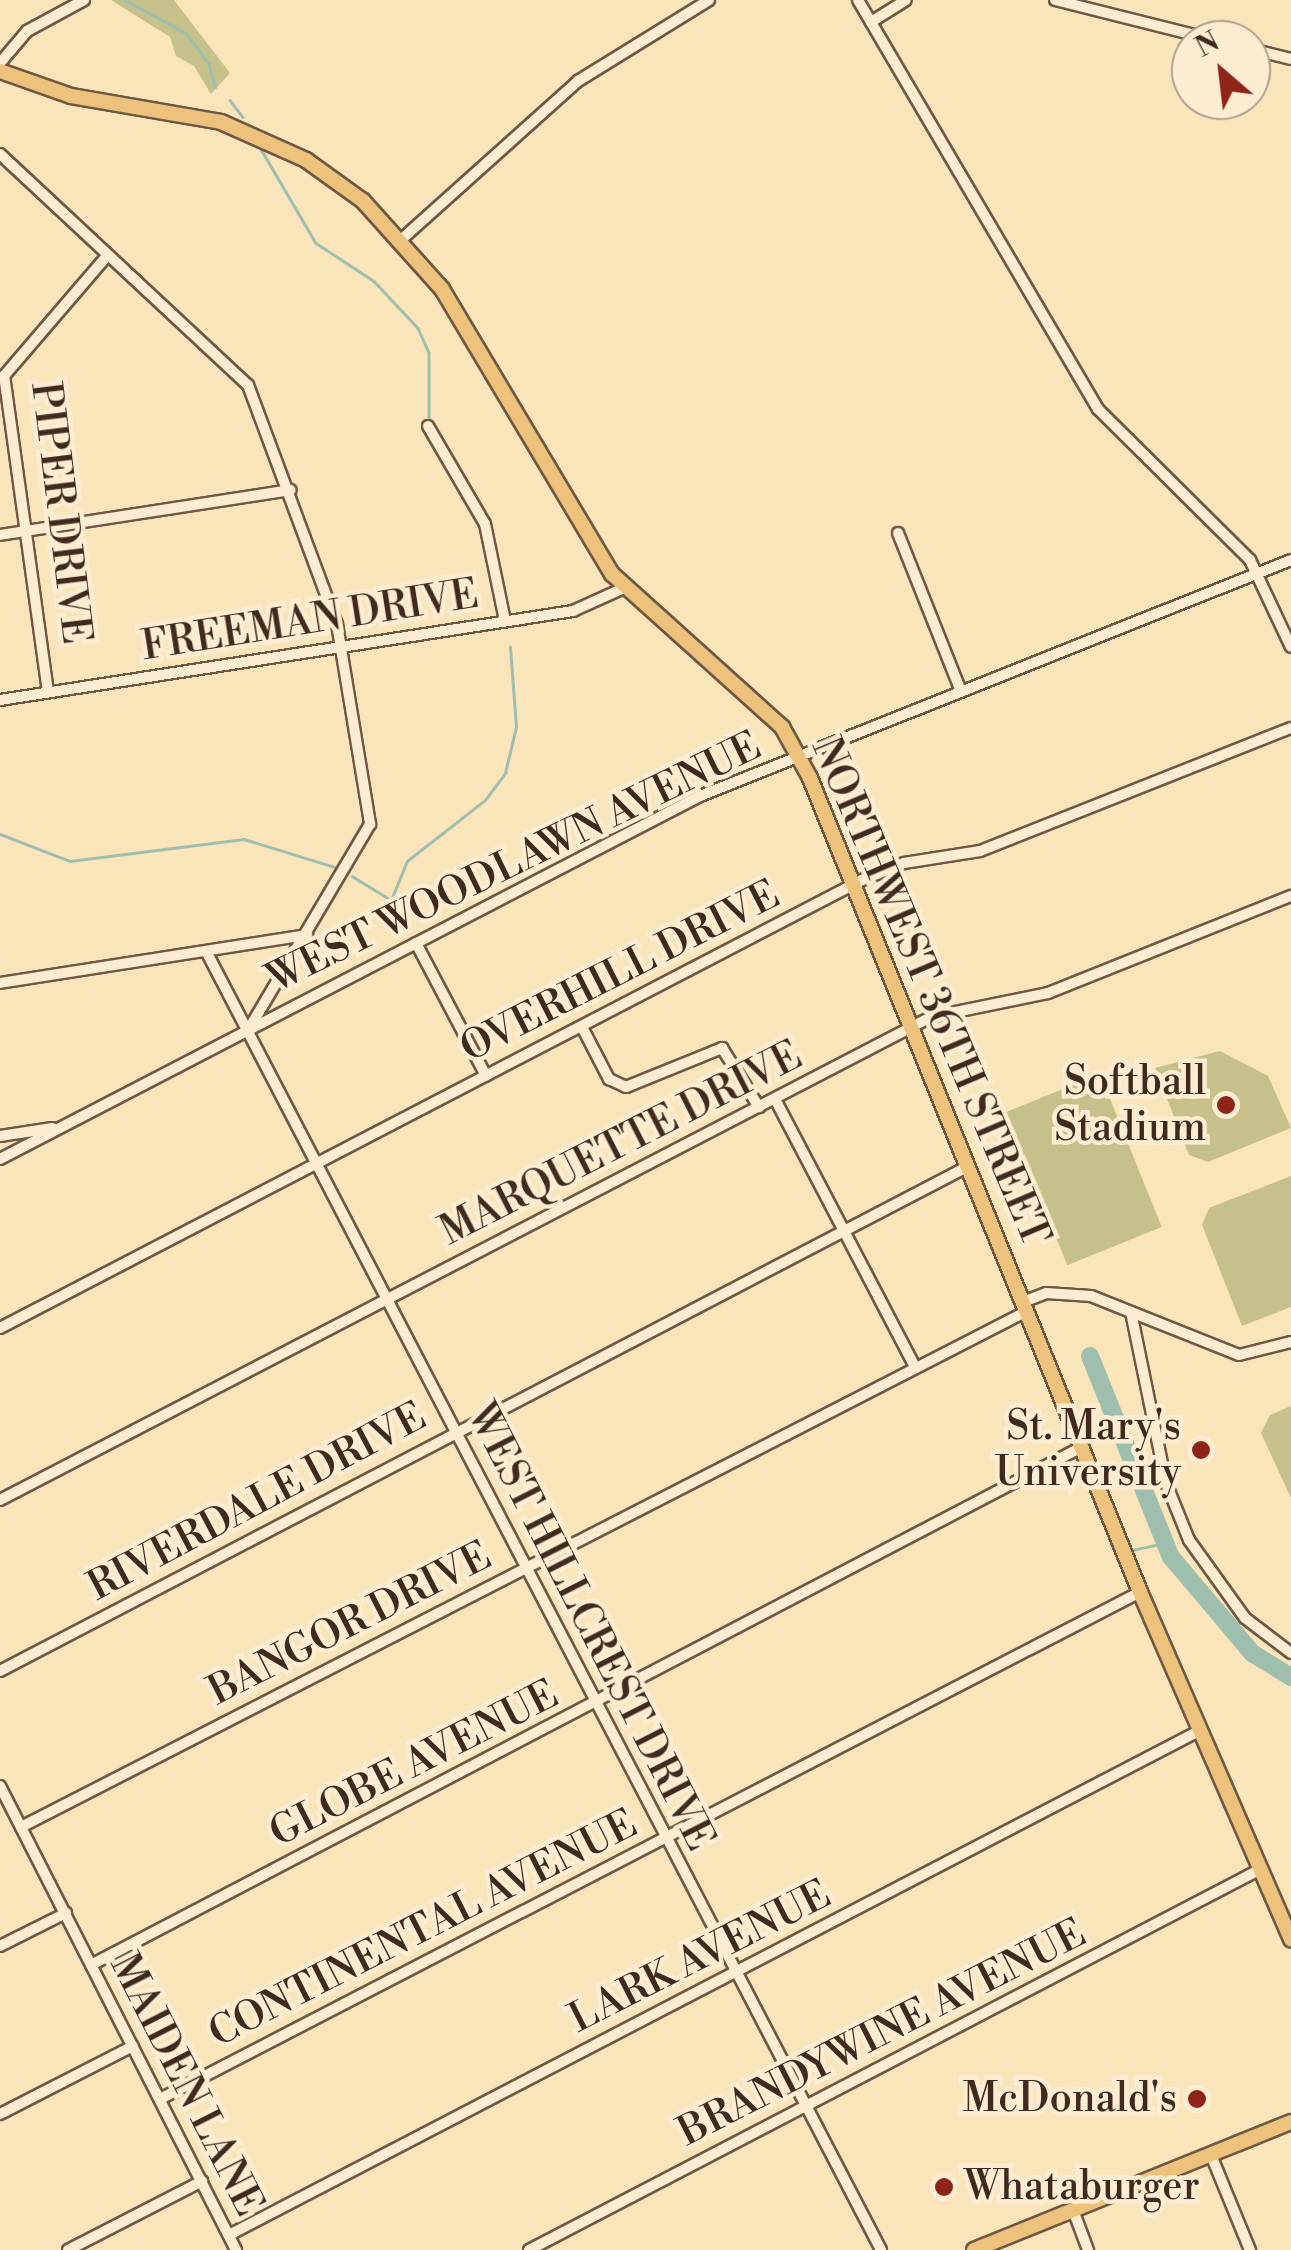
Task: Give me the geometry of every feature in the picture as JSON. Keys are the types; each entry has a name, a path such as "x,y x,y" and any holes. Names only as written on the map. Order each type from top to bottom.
{"main road":[{"name":"NORTHWEST 36TH STREET","path":"0,71 71,96 221,122 338,180 402,238 442,289 583,533 624,588 762,705 798,756 969,1166 1140,1592 1291,1940"},
{"path":"974,2250 1291,2122"}],"street":[{"path":"0,63 28,31 84,0"},
{"path":"402,238 578,80 710,0"},
{"path":"858,0 1098,409 1259,573 1291,647"},
{"path":"871,22 906,0"},
{"path":"1055,0 1171,29"},
{"path":"0,154 248,385 291,490 343,648 370,824 248,1030"},
{"name":"PIPER DRIVE","path":"48,692 28,531 2,375 106,256"},
{"path":"428,426 485,524 504,621"},
{"path":"0,536 291,490"},
{"path":"898,533 961,691"},
{"name":"WEST WOODLAWN AVENUE","path":"0,1159 700,796 1291,560"},
{"name":"FREEMAN DRIVE","path":"0,700 574,611 624,588"},
{"name":"OVERHILL DRIVE","path":"0,1328 853,885 904,863 980,851 1291,728"},
{"name":"MARQUETTE DRIVE","path":"0,1500 910,1027 968,1003 1048,993 1291,896"},
{"path":"0,983 307,936"},
{"path":"416,943 486,1076"},
{"name":"WEST HILLCREST DRIVE","path":"206,951 880,2250"},
{"path":"582,1027 609,1079 626,1087 722,1048 758,1107"},
{"path":"776,1098 915,1367"},
{"path":"0,1136 63,1126"},
{"name":"RIVERDALE DRIVE","path":"0,1671 969,1166"},
{"name":"BANGOR DRIVE","path":"21,1827 915,1367 1025,1306 1068,1291 1240,1355 1291,1342"},
{"path":"1132,1312 1166,1483 1189,1540 1245,1618 1291,1653"},
{"name":"GLOBE AVENUE","path":"91,1965 1082,1447"},
{"name":"CONTINENTAL AVENUE","path":"160,2099 1140,1592"},
{"name":"LARK AVENUE","path":"228,2235 1199,1731"},
{"name":"MAIDEN LANE","path":"0,1786 236,2250"},
{"name":"BRANDYWINE AVENUE","path":"529,2250 1262,1869"},
{"path":"0,1946 66,1913"},
{"path":"0,2114 133,2046"},
{"path":"1211,2155 1250,2250"},
{"path":"68,2250 202,2181"},
{"path":"1072,2210 1088,2250"}],"shaded area":[{"path":"111,0 174,0 230,73 211,94 194,66 176,56 170,37"},
{"name":"Softball Stadium","path":"1220,1051 1268,1076 1291,1128 1208,1162 1189,1155 1155,1068"},
{"path":"1100,1074 1162,1227 1067,1265 1005,1112"},
{"path":"1291,1176 1291,1307 1242,1326 1202,1225 1209,1208"},
{"path":"1291,1406 1291,1498 1261,1433 1270,1415"}],"waterway":[{"path":"125,0 186,33 209,64 215,87"},
{"path":"230,100 243,117"},
{"path":"261,149 316,243 374,281 418,328 429,353 429,419"},
{"path":"391,900 407,861 485,800 505,773 516,727 510,647"},
{"path":"0,834 70,861 244,839 335,867"},
{"path":"352,876 391,900 409,930"},
{"path":"1090,1356 1171,1557 1252,1653 1291,1677"},
{"path":"1132,1550 1166,1543"}],"place":[{"name":"Softball Stadium","path":"1226,1105"},
{"name":"St. Mary's University","path":"1201,1450"},
{"name":"McDonald's","path":"1197,2099"},
{"name":"Whataburger","path":"944,2187"}]}
